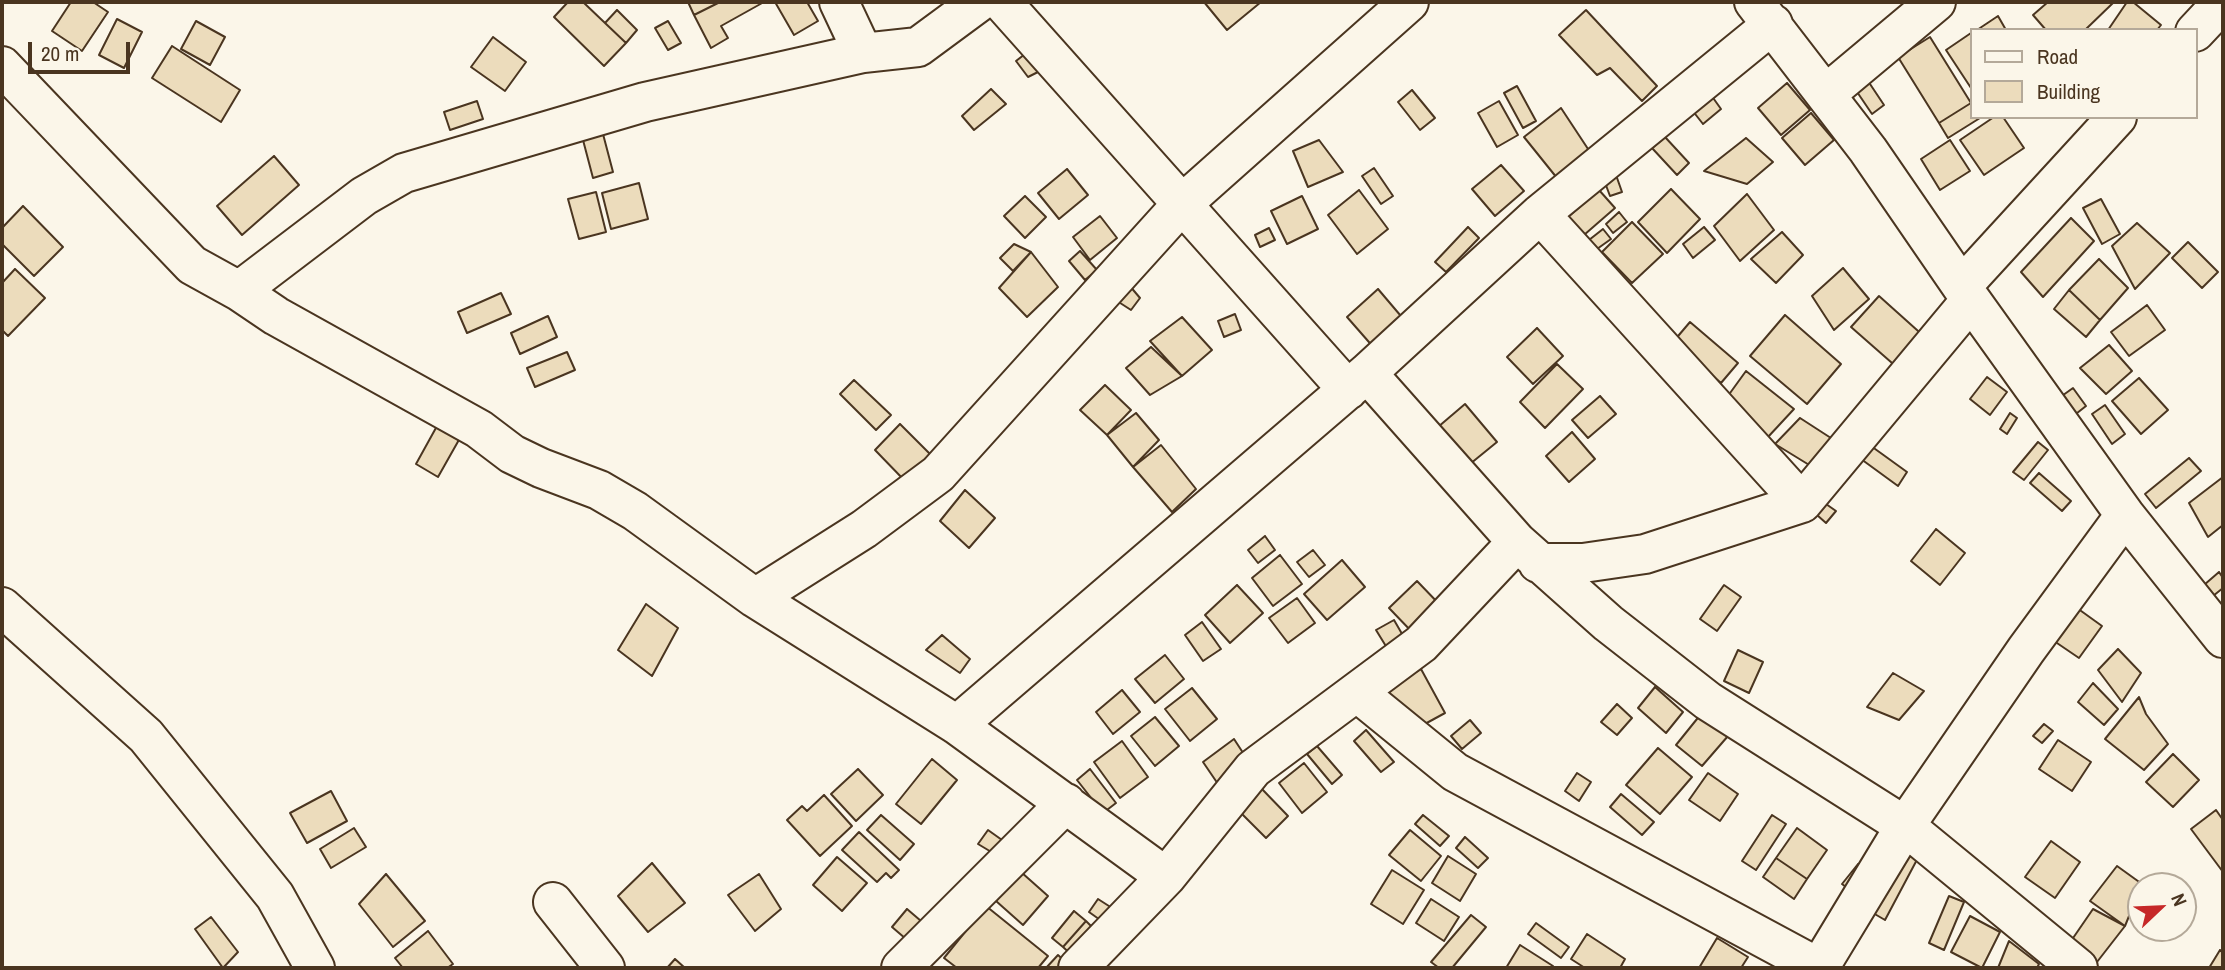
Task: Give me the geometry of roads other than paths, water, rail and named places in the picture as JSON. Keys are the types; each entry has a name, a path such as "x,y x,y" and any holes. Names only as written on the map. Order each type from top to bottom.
{"street":[{"path":"839,2 863,53"},
{"path":"239,291 364,196 404,173 645,102 863,53 918,47 979,2"},
{"path":"1002,2 1182,204 1528,553 1608,623 1708,701 1905,825 2078,968"},
{"path":"755,598 864,529 938,474 1182,204 1409,2"},
{"path":"2197,30 2223,2"},
{"path":"1826,94 1917,8"},
{"path":"957,725 1357,381 1764,13 1868,150 2125,515 2223,638"},
{"path":"2,66 178,252 208,275 479,429 512,454 599,490 635,511 755,598 957,725 1166,877"},
{"path":"1078,968 1166,877 1252,769 1421,644 1528,553 1583,562 1645,554 1802,503 1967,293 2115,119"},
{"path":"1540,214 1802,503"},
{"path":"1358,693 1455,772 1819,968 1905,825 2026,650 2125,515"},
{"path":"2,607 146,736 275,896 315,968"},
{"path":"901,968 1066,803"},
{"path":"554,902 605,968"}]}
